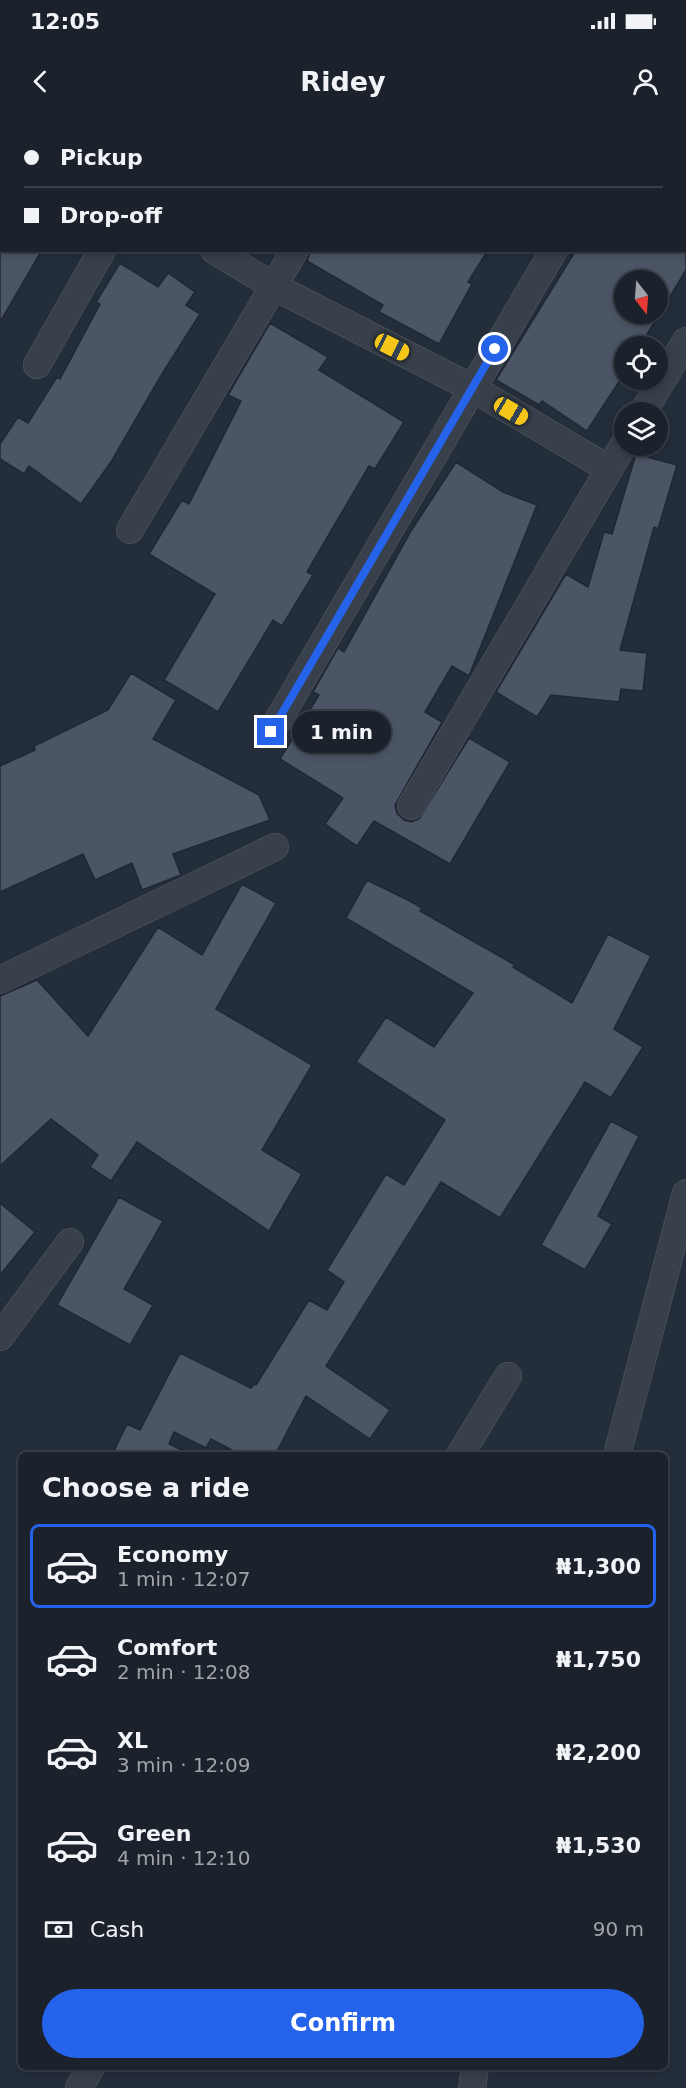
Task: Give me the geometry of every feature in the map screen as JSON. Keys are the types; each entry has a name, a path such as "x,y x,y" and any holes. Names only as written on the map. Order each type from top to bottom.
{"street":[{"path":"37,365 101,252"},
{"path":"216,252 273,286 472,388 609,469"},
{"path":"130,530 294,252"},
{"path":"271,732 553,252"},
{"path":"649,402 686,340"},
{"path":"411,806 617,456"},
{"path":"0,981 275,848"},
{"path":"618,1452 680,1240 686,1193"},
{"path":"0,1337 70,1242"},
{"path":"462,1452 508,1376"},
{"path":"79,2088 90,2070"},
{"path":"471,2088 474,2070"}],"building":[{"path":"0,252 41,252 0,322"},
{"path":"310,252 487,252 468,282 472,284 439,344 379,312 383,305 307,261"},
{"path":"575,252 686,252 686,270 668,300 668,270 614,270 614,324 653,324 646,336 614,336 614,389 587,431 542,401 539,405 496,380"},
{"path":"120,263 158,287 168,273 195,292 186,305 200,314 111,462 81,504 29,466 24,474 0,459 0,444 18,417 28,423 57,377 60,379 100,304 96,302"},
{"path":"270,323 328,357 319,370 404,422 375,469 369,466 307,572 313,575 282,626 273,620 218,712 164,680 215,594 149,554 182,500 189,504 241,401 228,395"},
{"path":"635,456 677,465 658,529 654,527 620,650 647,653 643,691 621,689 619,702 551,695 537,717 496,692 566,574 588,587 604,532 612,534"},
{"path":"456,462 503,492 537,505 469,676 452,666 425,712 442,722 395,805 397,813 404,820 411,822 419,819 469,738 510,762 450,864 374,821 357,846 325,824 343,798 280,759 319,695 313,692 338,648 344,652 411,531"},
{"path":"131,673 176,700 153,739 259,795 270,820 173,854 181,875 142,890 132,863 95,880 83,854 0,892 0,766 35,750 34,746 108,710"},
{"path":"367,880 422,908 420,911 515,965 513,967 572,1003 608,934 651,956 614,1029 643,1047 611,1098 585,1082 500,1218 441,1182 326,1366 390,1410 370,1439 306,1396 277,1452 235,1452 211,1439 206,1448 174,1432 169,1444 186,1452 113,1452 127,1424 140,1430 180,1353 251,1388 254,1384 256,1385 309,1300 327,1310 344,1282 327,1270 386,1174 404,1185 445,1120 356,1062 386,1017 434,1047 473,993 346,918"},
{"path":"242,884 276,903 216,1009 312,1065 262,1150 302,1174 269,1231 137,1142 111,1181 90,1167 98,1155 51,1119 0,1166 0,996 37,980 88,1036 158,927 202,955"},
{"path":"611,1121 639,1136 598,1216 612,1224 585,1270 541,1245"},
{"path":"119,1197 163,1221 124,1289 153,1305 130,1345 57,1305"},
{"path":"0,1203 35,1232 0,1275"}],"route":[{"path":"271,732 495,349"}]}
